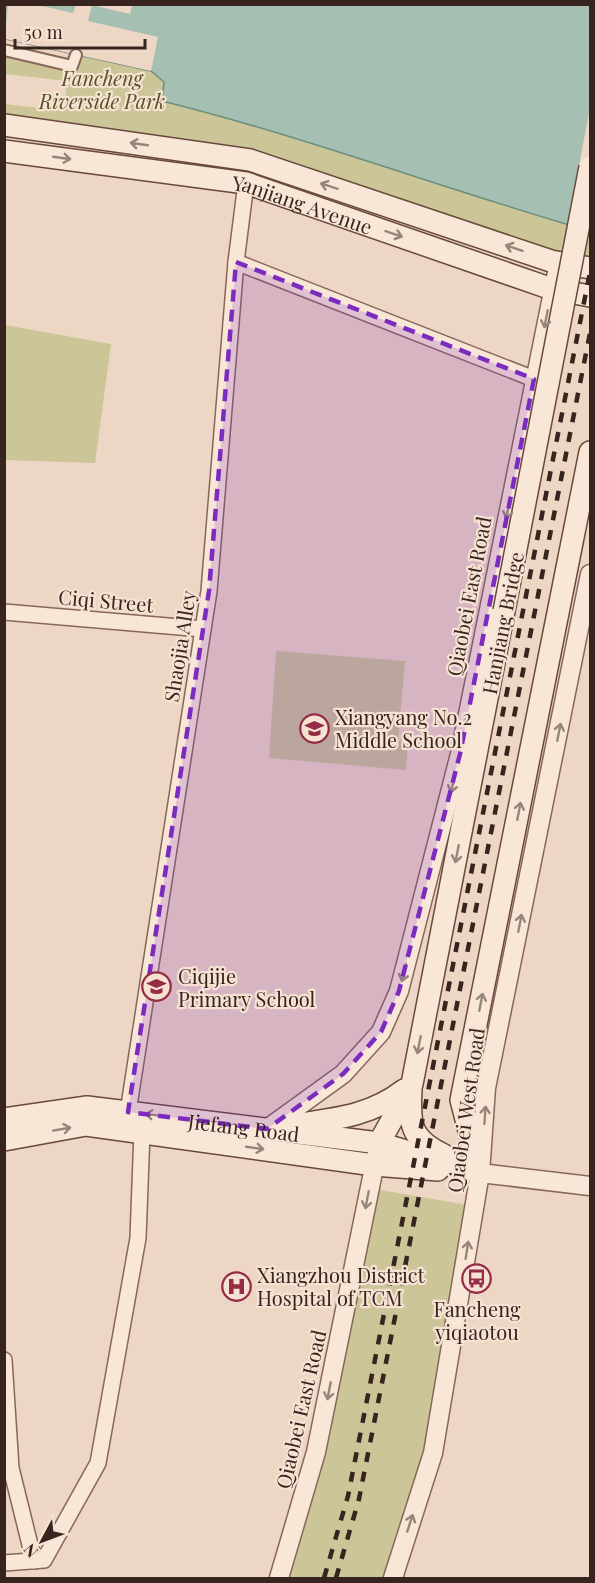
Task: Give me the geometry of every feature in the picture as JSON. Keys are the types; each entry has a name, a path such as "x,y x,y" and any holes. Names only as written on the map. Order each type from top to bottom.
{"main road":[{"name":"Yanjiang Avenue","path":"4,125 250,160 559,262 591,268"},
{"name":"Yanjiang Avenue","path":"4,151 246,183 552,289 591,296"},
{"name":"Hanjiang Bridge","path":"379,1143 412,1084 591,167"},
{"path":"480,1173 461,1100 591,452"},
{"path":"267,1129 366,1112 387,1104 412,1084"},
{"path":"412,1084 410,1116 414,1131 425,1146 480,1173"},
{"name":"Jiefang Road","path":"4,1119 87,1107 379,1143 480,1173"},
{"name":"Jiefang Road","path":"4,1140 86,1125 374,1165 480,1173"}],"street":[{"path":"4,50 72,66 76,55"},
{"name":"Shaojia Alley","path":"128,1112 209,591 236,261 246,183"},
{"path":"236,261 534,379"},
{"name":"Qiaobei East Road","path":"267,1129 343,1074 381,1032 399,991 460,754 559,262"},
{"name":"Qiaobei West Road","path":"393,1578 433,1453 480,1173 486,1088 591,574"},
{"name":"Ciqi Street","path":"4,612 203,629"},
{"path":"4,1563 44,1560 98,1463 138,1238 142,1132"},
{"name":"Qiaobei East Road","path":"279,1578 316,1452 379,1143"},
{"name":"Jiefang Road","path":"480,1173 591,1186"},
{"path":"4,1360 11,1468 34,1561"}],"highlighted area":[{"path":"236,262 534,379 460,754 399,991 381,1032 343,1074 267,1129 128,1112 209,591"}],"green space":[{"name":"Fancheng Riverside Park","path":"4,50 72,66 76,55 151,71 164,82 162,101 324,147 590,231 590,268 250,160 5,129 5,104 64,111 67,81 5,74"},
{"path":"5,325 111,344 95,463 5,460"},
{"path":"276,651 405,661 398,741 408,742 406,770 269,758"},
{"path":"369,1188 467,1205 434,1447 392,1578 279,1578"}],"shaded area":[{"path":"5,5 590,5 590,231 323,147 162,101 164,82 151,71 5,39"}],"pier":[{"path":"8,5 38,5 73,13 76,5 92,5 88,21 158,37 151,71 5,39"},
{"path":"92,5 132,5 130,14"},
{"path":"590,108 590,234 567,228"}],"railway":[{"path":"324,1578 348,1496 590,272"},
{"path":"336,1578 359,1499 590,333"}],"place":[{"name":"Xiangyang No.2 Middle School","path":"314,728"},
{"name":"Ciqijie Primary School","path":"157,986"},
{"name":"Fancheng yiqiaotou","path":"477,1278"},
{"name":"Xiangzhou District Hospital of TCM","path":"236,1286"}]}
